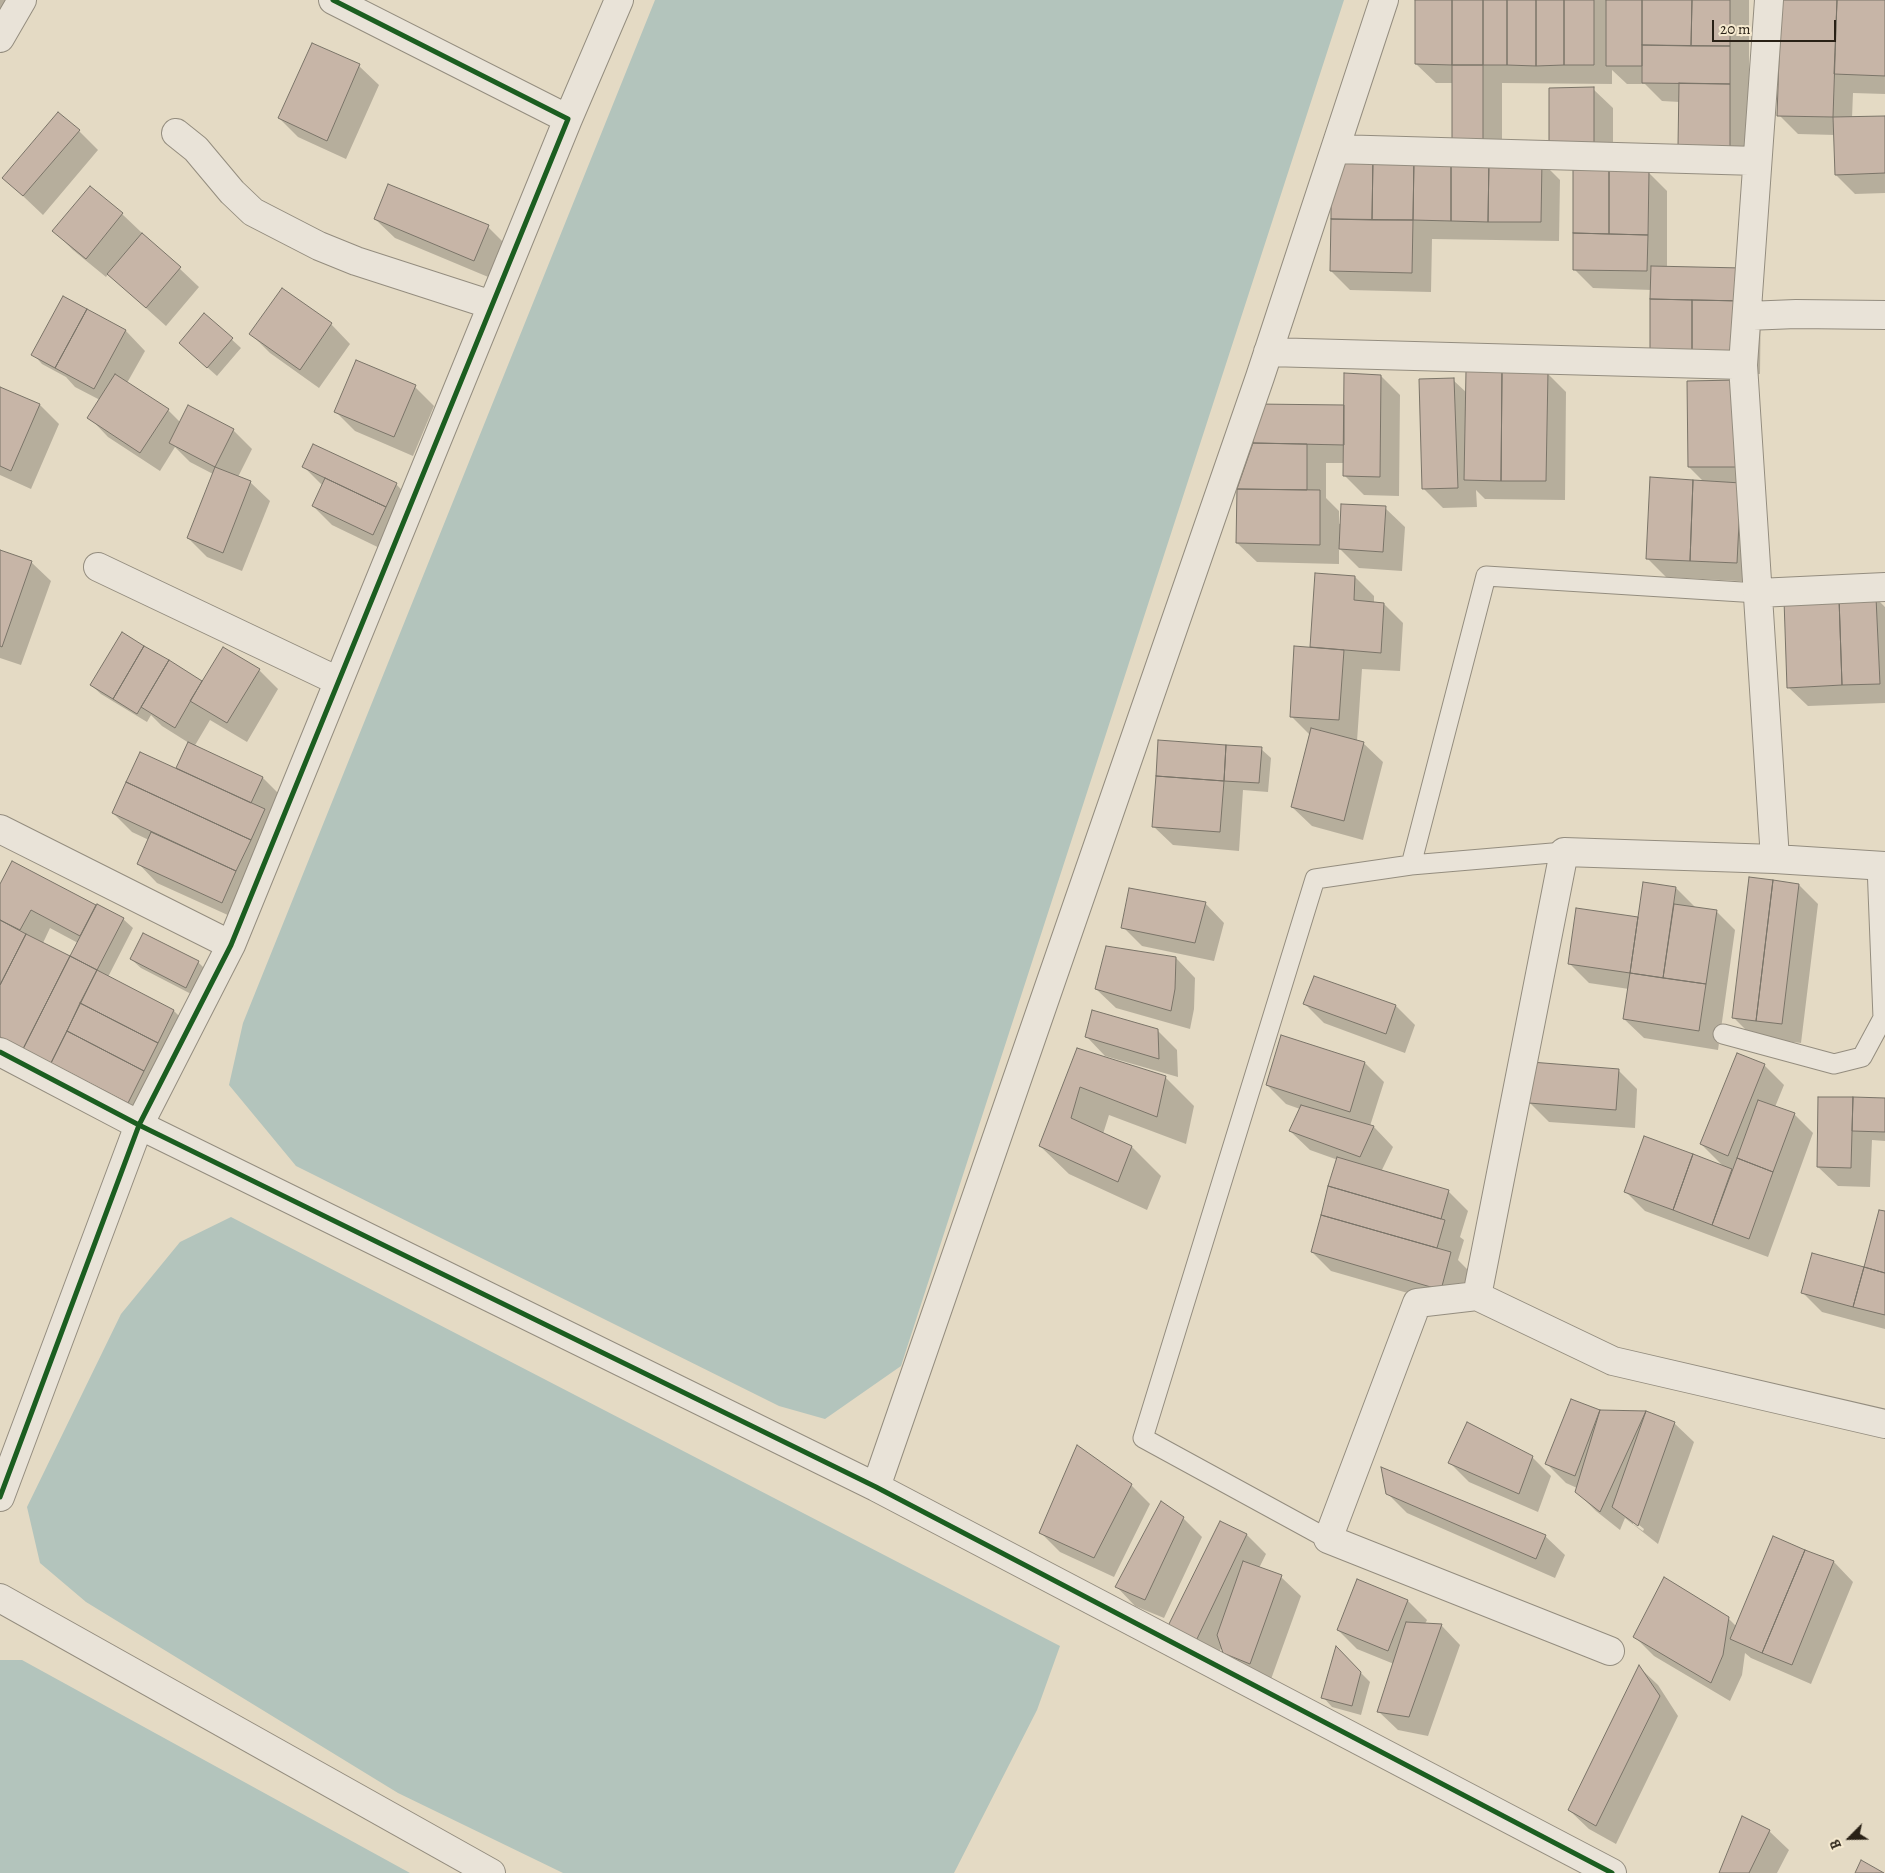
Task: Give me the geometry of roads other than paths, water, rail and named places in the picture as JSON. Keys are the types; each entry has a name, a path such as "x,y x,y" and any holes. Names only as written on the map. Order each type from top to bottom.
{"street":[{"path":"0,38 22,0"},
{"path":"333,0 568,119"},
{"path":"0,1497 140,1125 231,945 568,119 619,0"},
{"path":"876,1487 1268,352 1384,0"},
{"path":"1769,0 1743,365 1775,859"},
{"path":"176,133 196,149 232,192 253,212 268,221 319,246 356,261 492,305"},
{"path":"1335,149 1757,161"},
{"path":"1747,316 1796,314 1885,315"},
{"path":"1268,352 1743,365"},
{"path":"98,567 338,681"},
{"path":"1758,593 1885,587"},
{"path":"0,829 231,945"},
{"path":"1478,1296 1564,852 1775,859 1881,866"},
{"path":"0,1052 140,1125 876,1487 1612,1873"},
{"path":"1610,1651 1328,1539 1418,1303 1478,1296 1613,1361 1885,1424"},
{"path":"0,1598 490,1873"}],"lane":[{"path":"1411,865 1486,576 1758,593"},
{"path":"1328,1539 1144,1438 1316,879 1411,865 1564,852"},
{"path":"1723,1034 1834,1064 1862,1057 1883,1018 1881,866"}]}
